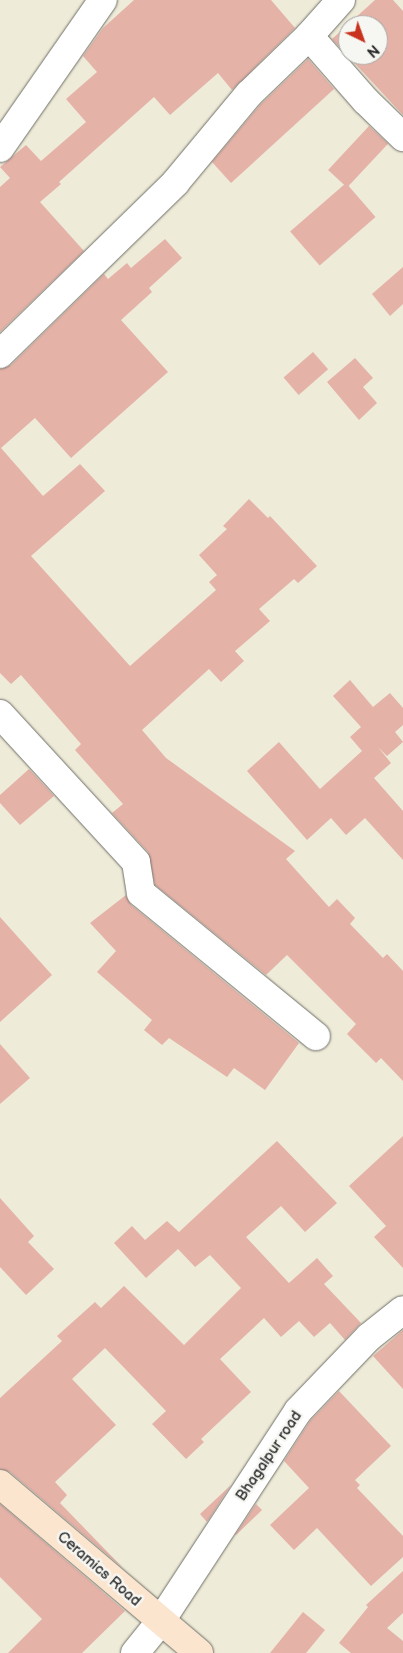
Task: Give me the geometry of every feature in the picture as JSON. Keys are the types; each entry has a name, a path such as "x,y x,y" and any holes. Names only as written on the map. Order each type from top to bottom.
{"street":[{"path":"0,148 102,0"},
{"path":"0,354 175,183 249,94 309,36 341,0"},
{"path":"309,36 366,101 403,137"},
{"path":"0,714 136,862 141,894 316,1036"},
{"name":"Bhagalpur road","path":"135,1653 160,1622 298,1411 370,1337 403,1310"},
{"name":"Ceramics Road","path":"0,1484 160,1622 199,1653"}],"building":[{"path":"134,0 271,0 295,28 232,90 218,73 170,115 154,97 59,182 61,184 40,202 84,251 0,332 0,187 10,178 0,167 26,145 41,161 86,122 66,99 97,72 83,56 103,28"},
{"path":"375,0 393,0 403,11 403,115 356,65 388,65 388,15 358,15"},
{"path":"338,34 338,45 332,39"},
{"path":"308,59 334,89 231,183 212,162 260,105"},
{"path":"369,126 388,144 347,188 328,170"},
{"path":"346,183 376,217 320,266 290,232"},
{"path":"165,239 182,258 149,288 152,292 121,320 168,372 71,458 35,418 1,448 43,496 80,464 105,491 31,556 130,666 216,590 209,582 217,575 199,555 227,529 223,526 249,499 268,518 270,516 317,566 298,583 294,579 259,609 270,621 235,651 244,661 221,682 209,669 142,730 166,758 295,851 286,859 329,907 337,899 355,918 350,924 383,958 387,954 403,971 403,1081 381,1058 376,1063 347,1034 356,1024 287,955 266,975 155,885 148,852 112,813 123,804 75,750 81,744 21,675 11,684 0,673 0,369 11,365 104,274 108,279 127,263 131,268"},
{"path":"403,267 403,304 390,316 372,294"},
{"path":"313,352 328,369 299,395 284,378"},
{"path":"355,358 373,378 363,387 377,403 359,420 327,382"},
{"path":"350,680 373,707 390,693 403,708 403,725 395,732 403,742 387,756 378,747 391,763 374,778 403,811 403,860 365,818 346,835 331,818 307,840 247,771 279,742 320,789 362,751 350,737 361,727 333,696"},
{"path":"29,769 54,796 20,825 0,803 0,795"},
{"path":"126,895 131,905 299,1043 265,1090 234,1068 227,1077 169,1038 162,1045 144,1030 152,1020 97,972 116,951 90,923"},
{"path":"0,917 52,975 0,1022"},
{"path":"0,1044 30,1078 0,1104"},
{"path":"403,1136 403,1268 374,1237 386,1226 349,1186"},
{"path":"277,1141 337,1203 305,1232 281,1206 246,1237 289,1283 317,1258 333,1276 324,1284 361,1323 345,1340 330,1323 314,1337 299,1321 281,1337 264,1318 220,1359 251,1392 201,1439 204,1442 186,1459 152,1424 166,1411 105,1348 72,1379 116,1425 55,1482 67,1495 60,1503 123,1568 10,1472 0,1469 0,1398 62,1341 57,1336 95,1302 101,1308 124,1286 184,1345 241,1288 210,1255 195,1267 178,1249 146,1278 114,1243 132,1226 145,1240 167,1221 179,1232"},
{"path":"0,1198 34,1236 28,1242 54,1269 26,1295 0,1267"},
{"path":"403,1330 403,1389 373,1356"},
{"path":"339,1391 391,1446 355,1480 360,1485 357,1488 403,1536 403,1557 371,1586 317,1528 294,1550 270,1525 309,1488 284,1461 310,1421"},
{"path":"231,1485 207,1522 200,1514"},
{"path":"0,1504 125,1611 82,1653 8,1653 42,1619 0,1577"},
{"path":"256,1504 262,1510 235,1535"},
{"path":"403,1571 403,1613 387,1628 403,1641 403,1653 351,1653 339,1643 368,1607 366,1605"},
{"path":"303,1612 325,1630 306,1653 270,1653"}]}
